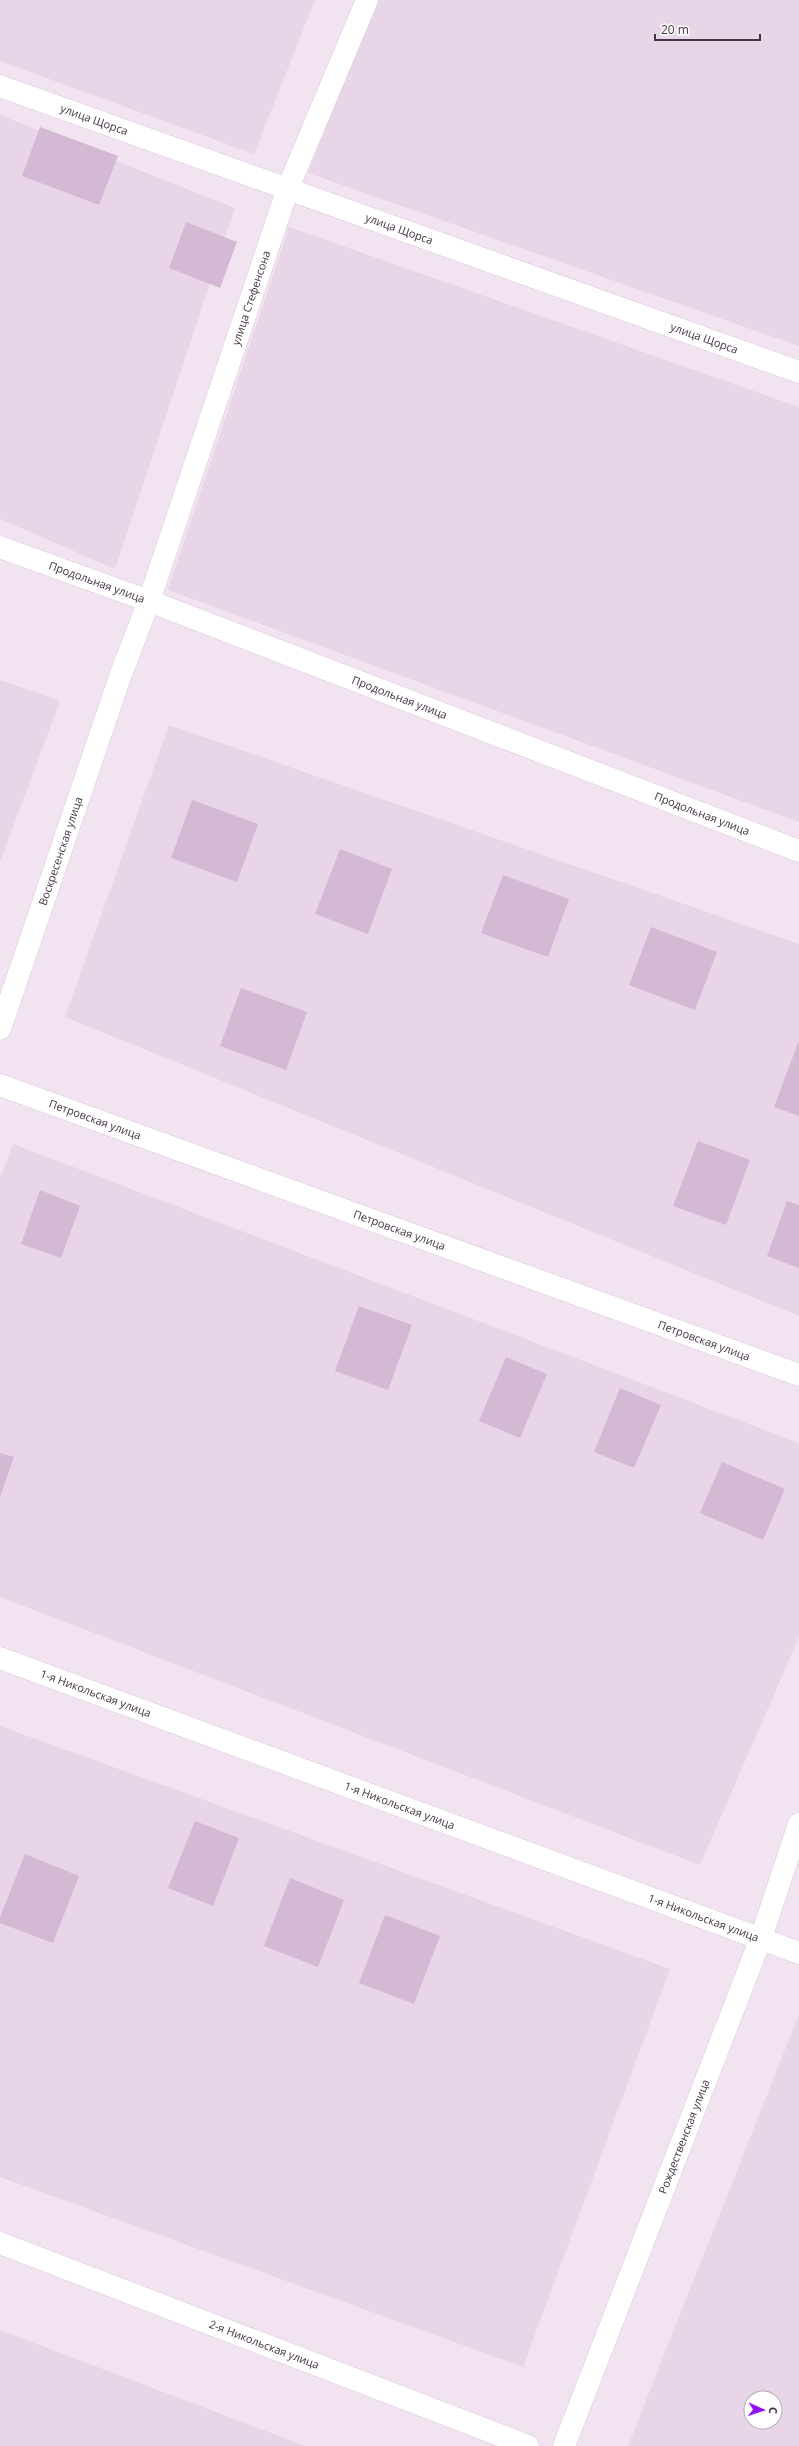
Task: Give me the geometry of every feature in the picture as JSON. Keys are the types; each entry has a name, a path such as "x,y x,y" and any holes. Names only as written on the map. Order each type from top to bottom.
{"street":[{"name":"улица Стефенсона","path":"121,674 149,601 288,188 367,0"},
{"name":"улица Щорса","path":"0,86 799,372"},
{"name":"Продольная улица","path":"0,547 149,601 799,851"},
{"name":"Воскресенская улица","path":"0,1029 121,674"},
{"name":"Петровская улица","path":"0,1085 799,1375"},
{"name":"1-я Никольская улица","path":"0,1658 799,1953"},
{"name":"Рождественская улица","path":"564,2446 760,1938 799,1824"},
{"name":"2-я Никольская улица","path":"0,2242 528,2446"}],"shaded area":[{"path":"0,0 315,0 254,154 0,61"},
{"path":"377,0 799,0 799,346 308,173"},
{"path":"0,115 235,208 115,569 0,519"},
{"path":"289,227 799,407 799,822 168,590"},
{"path":"0,680 60,701 0,862"},
{"path":"169,725 799,944 799,1316 65,1017"},
{"path":"13,1144 799,1443 799,1637 700,1865 0,1597 0,1178"},
{"path":"0,1726 670,1969 523,2367 0,2177"},
{"path":"799,2014 799,2446 628,2446"},
{"path":"0,2330 305,2446 0,2446"}],"building":[{"path":"40,127 118,156 99,205 22,176"},
{"path":"186,222 237,242 220,288 169,268"},
{"path":"192,800 258,824 237,882 171,858"},
{"path":"340,849 392,869 368,934 315,914"},
{"path":"503,875 569,899 548,957 481,933"},
{"path":"651,927 717,952 695,1010 629,985"},
{"path":"241,988 307,1012 286,1070 220,1046"},
{"path":"799,1040 799,1116 774,1107"},
{"path":"698,1141 750,1160 726,1225 673,1206"},
{"path":"40,1190 80,1206 61,1258 21,1244"},
{"path":"787,1201 799,1205 799,1268 767,1256"},
{"path":"359,1306 412,1325 388,1390 335,1371"},
{"path":"506,1357 547,1374 520,1438 479,1421"},
{"path":"620,1388 661,1405 634,1468 594,1452"},
{"path":"0,1453 14,1457 0,1497"},
{"path":"722,1462 785,1489 763,1540 700,1513"},
{"path":"195,1821 239,1838 213,1906 168,1888"},
{"path":"25,1854 79,1876 53,1943 0,1923 0,1917"},
{"path":"290,1878 344,1900 318,1967 264,1946"},
{"path":"385,1915 440,1936 414,2004 359,1983"}]}
